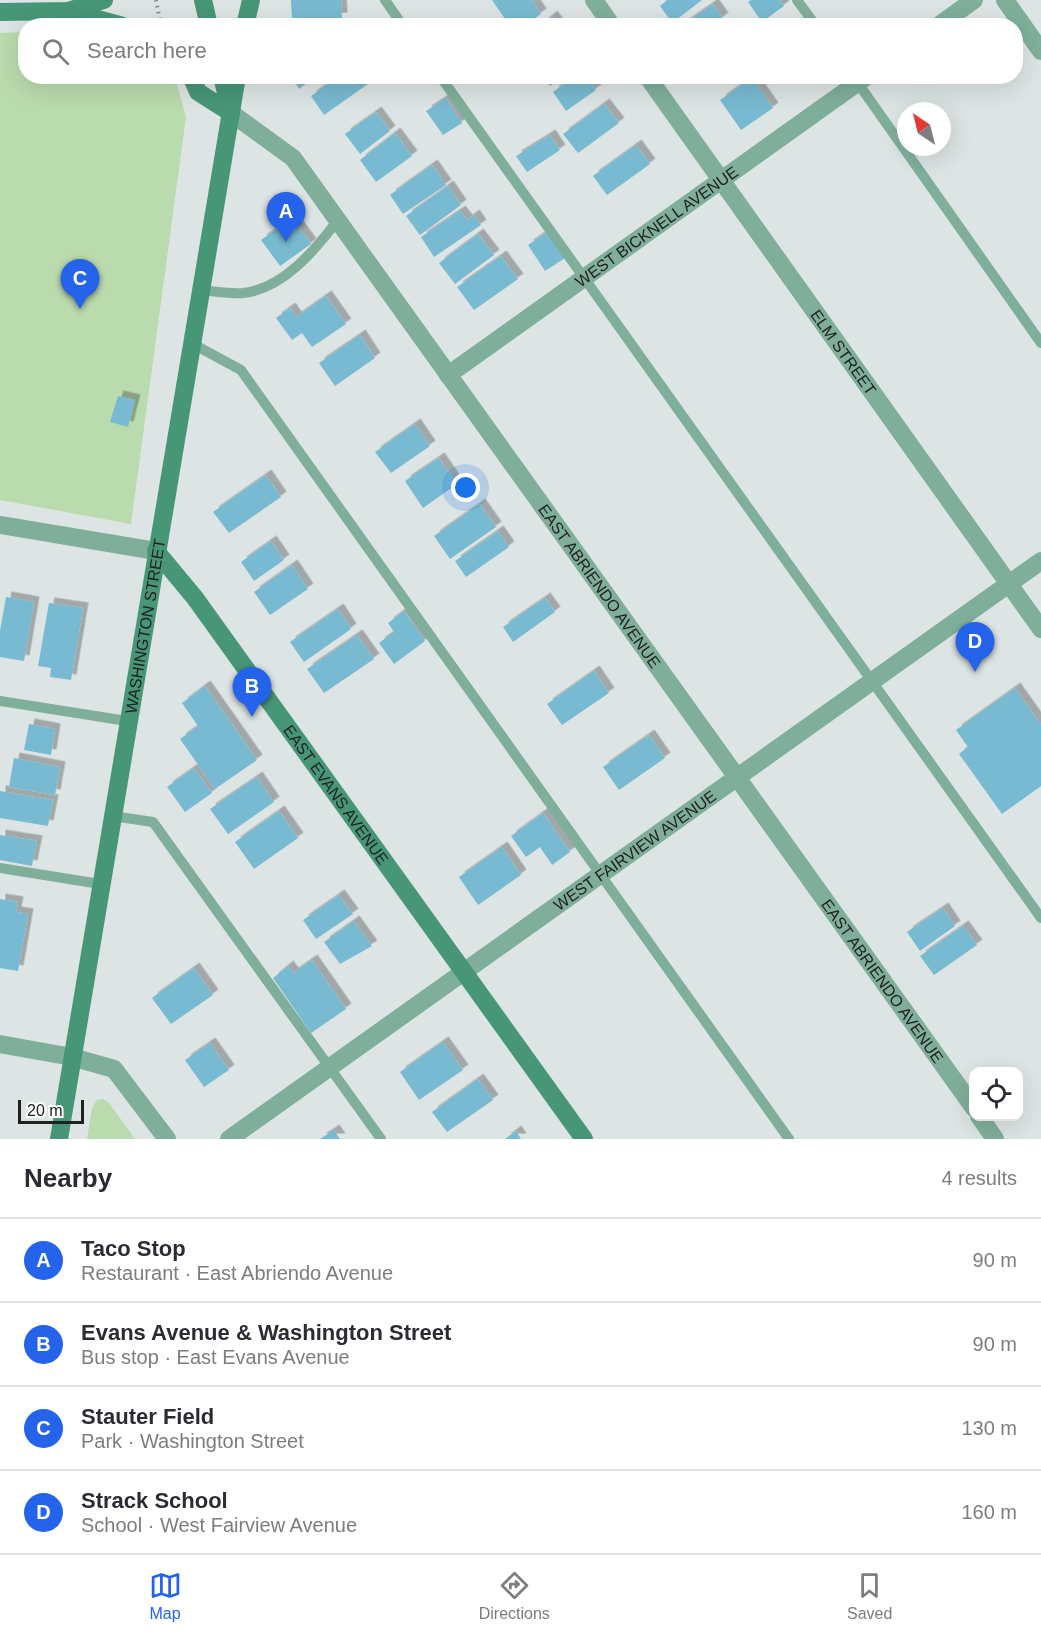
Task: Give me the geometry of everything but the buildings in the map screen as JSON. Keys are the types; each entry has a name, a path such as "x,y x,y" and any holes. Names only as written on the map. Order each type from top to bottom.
{"street":[{"path":"68,11 104,0"},
{"path":"203,0 207,18"},
{"path":"247,18 250,0"},
{"path":"594,0 606,18"},
{"path":"949,18 974,0"},
{"path":"1005,0 1018,18"},
{"path":"0,12 68,11 94,18"},
{"path":"1023,26 1041,51"},
{"path":"194,84 198,92 231,113"},
{"path":"224,84 231,113"},
{"name":"WASHINGTON STREET","path":"58,1139 236,84"},
{"name":"ELM STREET","path":"653,84 1041,629"},
{"name":"WEST BICKNELL AVENUE","path":"448,375 721,181 852,84"},
{"name":"EAST ABRIENDO AVENUE","path":"231,113 293,158 969,1101"},
{"path":"0,525 156,551"},
{"name":"EAST EVANS AVENUE","path":"156,551 195,598 584,1139"},
{"name":"WEST FAIRVIEW AVENUE","path":"229,1139 1041,561"},
{"path":"0,1044 72,1057 114,1069 167,1139"},
{"path":"983,1121 996,1139"}],"lane":[{"path":"385,0 397,18"},
{"path":"797,0 810,18"},
{"path":"446,84 1041,918"},
{"path":"862,84 1041,343"},
{"path":"200,290 243,293 276,280 300,264 319,245 338,220"},
{"path":"191,343 241,370 789,1139"},
{"path":"0,701 127,721"},
{"path":"112,816 153,822 381,1139"},
{"path":"0,868 100,884"}],"path":[{"path":"156,0 159,18"}],"green space":[{"path":"18,32 18,84 177,84 186,117 131,524 0,500 0,33"},
{"path":"103,1099 109,1103 135,1139 87,1139 92,1108 97,1100"}],"place":[{"name":"Taco Stop","path":"286,242"},
{"name":"Stauter Field","path":"80,309"},
{"name":"Strack School","path":"975,672"},
{"name":"Evans Avenue & Washington Street","path":"252,717"}]}
